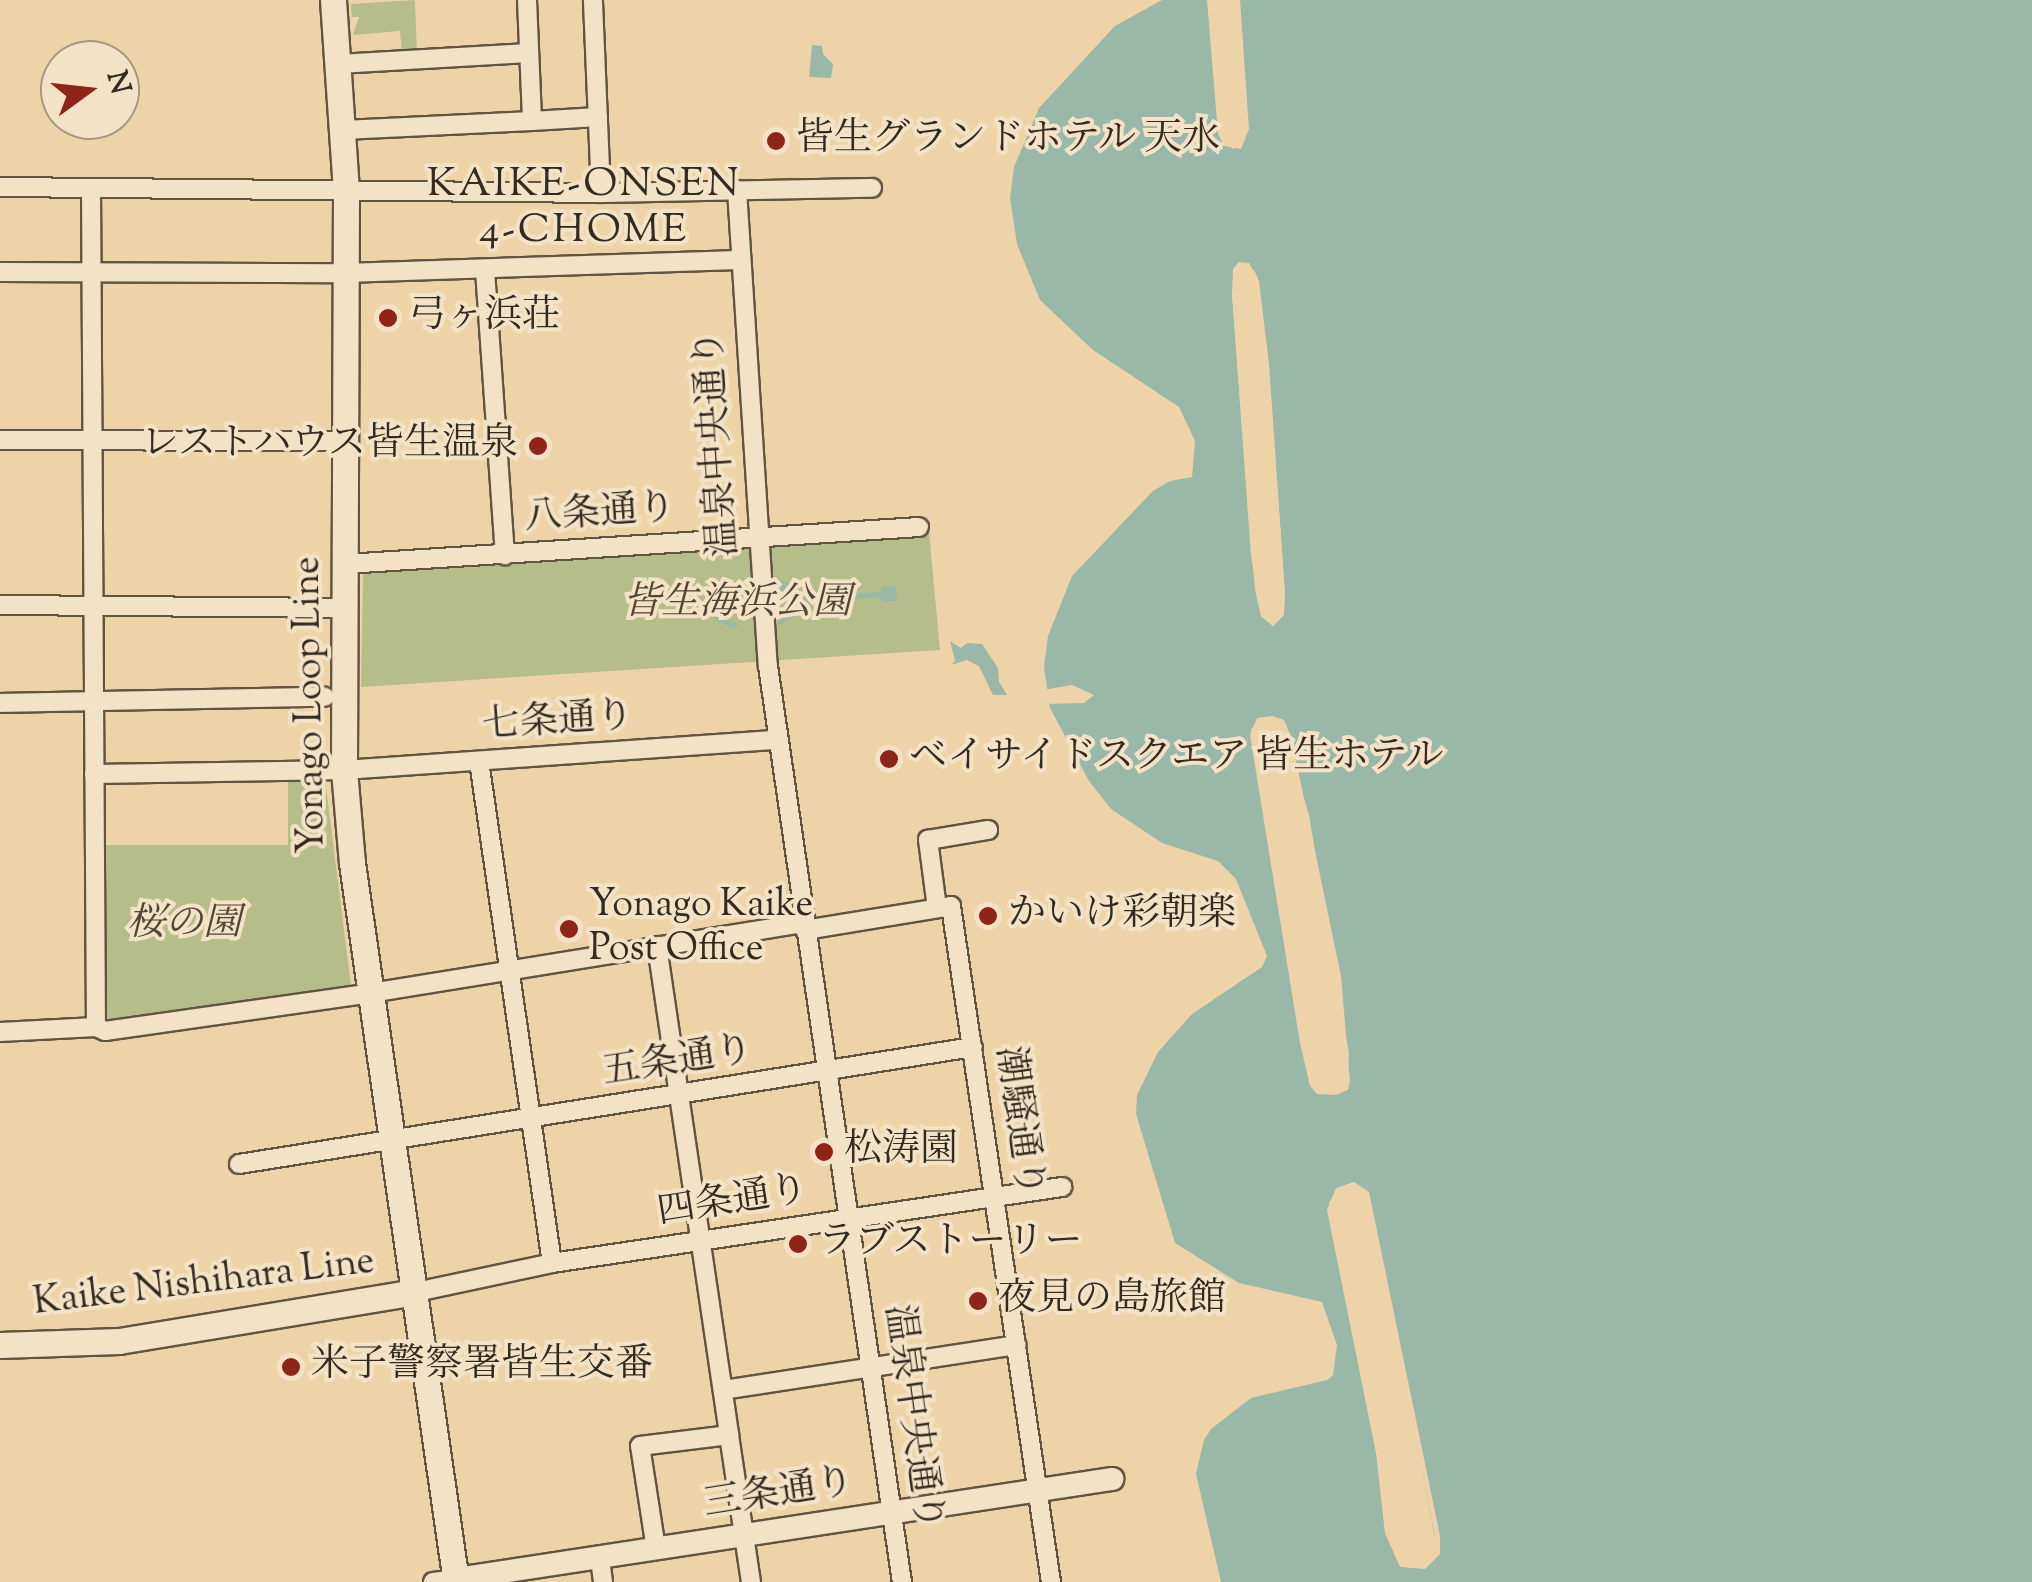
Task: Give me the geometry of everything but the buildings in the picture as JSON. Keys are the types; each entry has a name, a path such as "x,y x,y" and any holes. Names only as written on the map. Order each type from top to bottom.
{"main road":[{"name":"Yonago Loop Line","path":"332,0 346,192 344,770 371,992 416,1292 448,1581"},
{"name":"Kaike Nishihara Line","path":"0,1345 119,1342 416,1292"}],"street":[{"path":"527,0 532,121"},
{"path":"594,0 601,192"},
{"path":"338,64 529,53"},
{"path":"343,130 598,118"},
{"path":"0,187 346,192 872,188"},
{"path":"91,188 96,1027"},
{"name":"温泉中央通り","path":"737,190 757,536 777,740 902,1582"},
{"path":"0,272 345,273 739,260"},
{"path":"485,270 506,555"},
{"path":"0,440 346,441"},
{"name":"八条通り","path":"346,564 919,527"},
{"path":"0,605 345,608"},
{"path":"0,703 325,697"},
{"name":"七条通り","path":"94,774 344,770 777,740"},
{"path":"480,761 552,1263"},
{"name":"潮騒通り","path":"988,830 928,840 973,1047 1051,1582"},
{"path":"0,1032 96,1027 105,1031 657,946 945,909"},
{"path":"657,946 751,1582"},
{"name":"五条通り","path":"239,1164 973,1047"},
{"name":"四条通り","path":"416,1292 552,1263 1062,1187"},
{"path":"723,1390 1017,1345"},
{"path":"656,1550 640,1446 730,1435"},
{"name":"三条通り","path":"448,1581 602,1571 656,1550 1112,1480"}],"green space":[{"path":"415,0 417,55 402,56 400,31 353,35 359,17 352,17 351,4"},
{"name":"皆生海浜公園","path":"929,532 940,650 361,687 363,571"},
{"name":"桜の園","path":"288,779 325,779 351,985 109,1020 104,1016 103,845 288,845"}],"shaded area":[{"path":"1162,0 1209,0 1220,133 1233,149 1245,140 1238,0 2032,0 2032,1582 1221,1582 1196,1474 1204,1440 1211,1429 1251,1398 1327,1380 1333,1375 1337,1345 1322,1302 1239,1283 1175,1243 1136,1114 1137,1095 1158,1052 1192,1014 1262,967 1267,956 1236,879 1218,861 1162,843 1111,809 1089,781 1050,708 1044,667 1048,636 1072,576 1153,491 1170,481 1192,477 1195,441 1179,407 1093,350 1040,300 1017,244 1010,198 1014,167 1039,108 1115,26","holes":["1239,262 1254,270 1259,281 1267,348 1285,594 1284,615 1273,626 1261,616 1255,590 1232,294","1264,718 1280,719 1309,815 1349,1054 1347,1089 1318,1093 1302,1043 1251,729","1347,1184 1368,1193 1438,1554 1424,1568 1401,1566 1387,1533 1377,1452 1329,1202"]},
{"path":"812,45 822,46 823,54 833,64 831,78 809,77"},
{"path":"775,578 793,585 800,598 881,592 881,587 896,586 897,601 882,602 881,597 801,603 796,616 779,625 778,616 786,613 791,602 788,593 777,588"},
{"path":"735,582 720,594 717,605 727,621 738,623 734,629 715,619 711,605 718,588"},
{"path":"950,641 961,648 967,643 982,644 998,668 999,682 1007,695 993,695 979,666 967,660 951,665 955,661"}],"pier":[{"path":"1207,0 1214,0 1225,132 1233,144 1242,128 1233,0 1240,0 1249,129 1241,149 1224,146 1218,134"},
{"path":"1239,262 1249,263 1258,280 1269,363 1285,594 1283,615 1273,626 1261,616 1251,556 1233,269","holes":["1245,267 1254,282 1280,594 1279,614 1272,621 1264,608 1256,556 1238,271"]},
{"path":"1072,685 1094,695 1084,703 1045,704 1043,690"},
{"path":"1272,716 1284,720 1291,736 1341,976 1350,1081 1348,1090 1336,1095 1317,1094 1310,1086 1300,1043 1250,735 1257,718","holes":["1260,724 1279,724 1285,737 1334,977 1344,1080 1335,1089 1315,1084 1256,734"]},
{"path":"1354,1182 1369,1192 1440,1536 1440,1554 1425,1569 1400,1567 1385,1533 1376,1453 1327,1210 1336,1188","holes":["1353,1189 1364,1195 1435,1536 1433,1553 1423,1563 1404,1562 1391,1532 1382,1451 1333,1209 1337,1196"]}],"place":[{"name":"皆生グランドホテル 天水","path":"776,141"},
{"name":"弓ヶ浜荘","path":"388,318"},
{"name":"レストハウス皆生温泉","path":"538,446"},
{"name":"ベイサイドスクエア 皆生ホテル","path":"889,759"},
{"name":"かいけ彩朝楽","path":"988,916"},
{"name":"Yonago Kaike Post Office","path":"569,929"},
{"name":"松涛園","path":"824,1152"},
{"name":"ラブストーリー","path":"798,1244"},
{"name":"夜見の島旅館","path":"978,1301"},
{"name":"米子警察署皆生交番","path":"291,1367"}],"district":[{"name":"KAIKE-ONSEN 4-CHOME","path":"584,209"}]}
